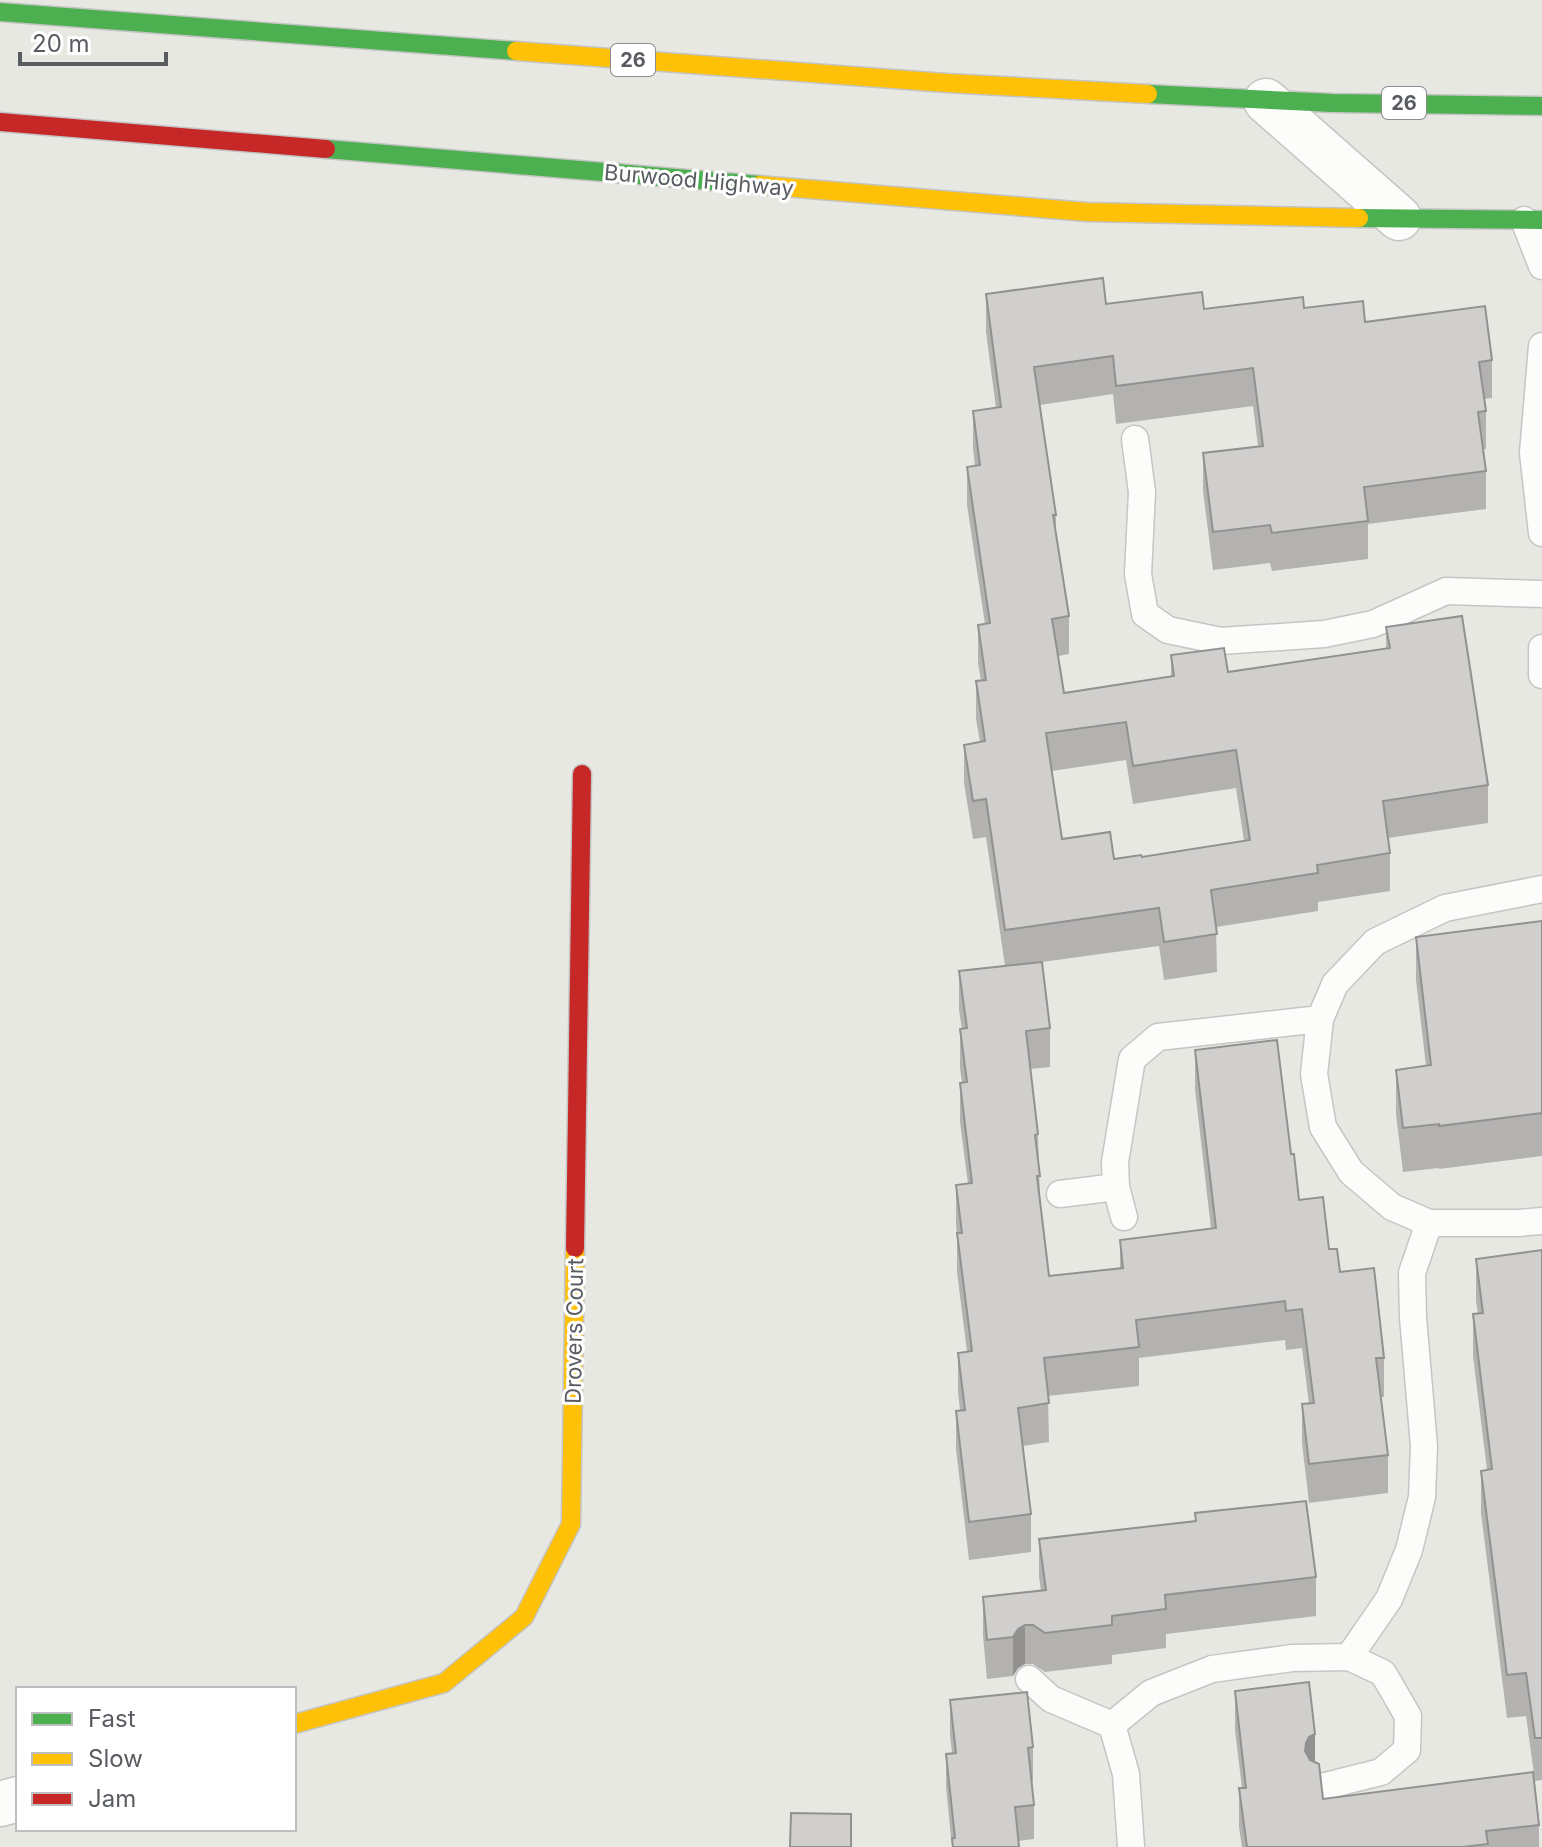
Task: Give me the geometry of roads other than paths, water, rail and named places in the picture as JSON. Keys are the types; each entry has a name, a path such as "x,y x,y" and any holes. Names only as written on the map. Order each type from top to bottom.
{"main road":[{"path":"171,9 198,26"},
{"name":"26","path":"0,12 886,80 1266,101 1542,106"},
{"name":"Burwood Highway","path":"0,122 1087,212 1533,220"},
{"name":"Drovers Court","path":"296,1723 444,1683 524,1617 571,1524 582,774"}],"street":[{"path":"1266,101 1399,218"}],"lane":[{"path":"1533,220 1542,266"},
{"path":"1542,346 1533,453 1542,533"},
{"path":"1135,439 1142,492 1138,574 1145,614 1168,630 1221,641 1324,634 1373,624 1446,591 1542,594"},
{"path":"1542,889 1445,908 1375,942 1335,984 1320,1019 1314,1074 1323,1127 1351,1172 1392,1207 1429,1223 1542,1221"},
{"path":"1124,1217 1116,1187 1115,1162 1132,1059 1158,1037 1320,1019"},
{"path":"1060,1194 1116,1187"},
{"path":"1349,1657 1389,1599 1409,1550 1422,1497 1424,1446 1412,1273 1429,1223"},
{"path":"1112,1725 1151,1693 1212,1669 1292,1658 1349,1657 1383,1673 1408,1716 1407,1750 1381,1772 1321,1787"},
{"path":"1029,1679 1051,1699 1112,1725"},
{"path":"1112,1725 1126,1774 1131,1847"}]}
